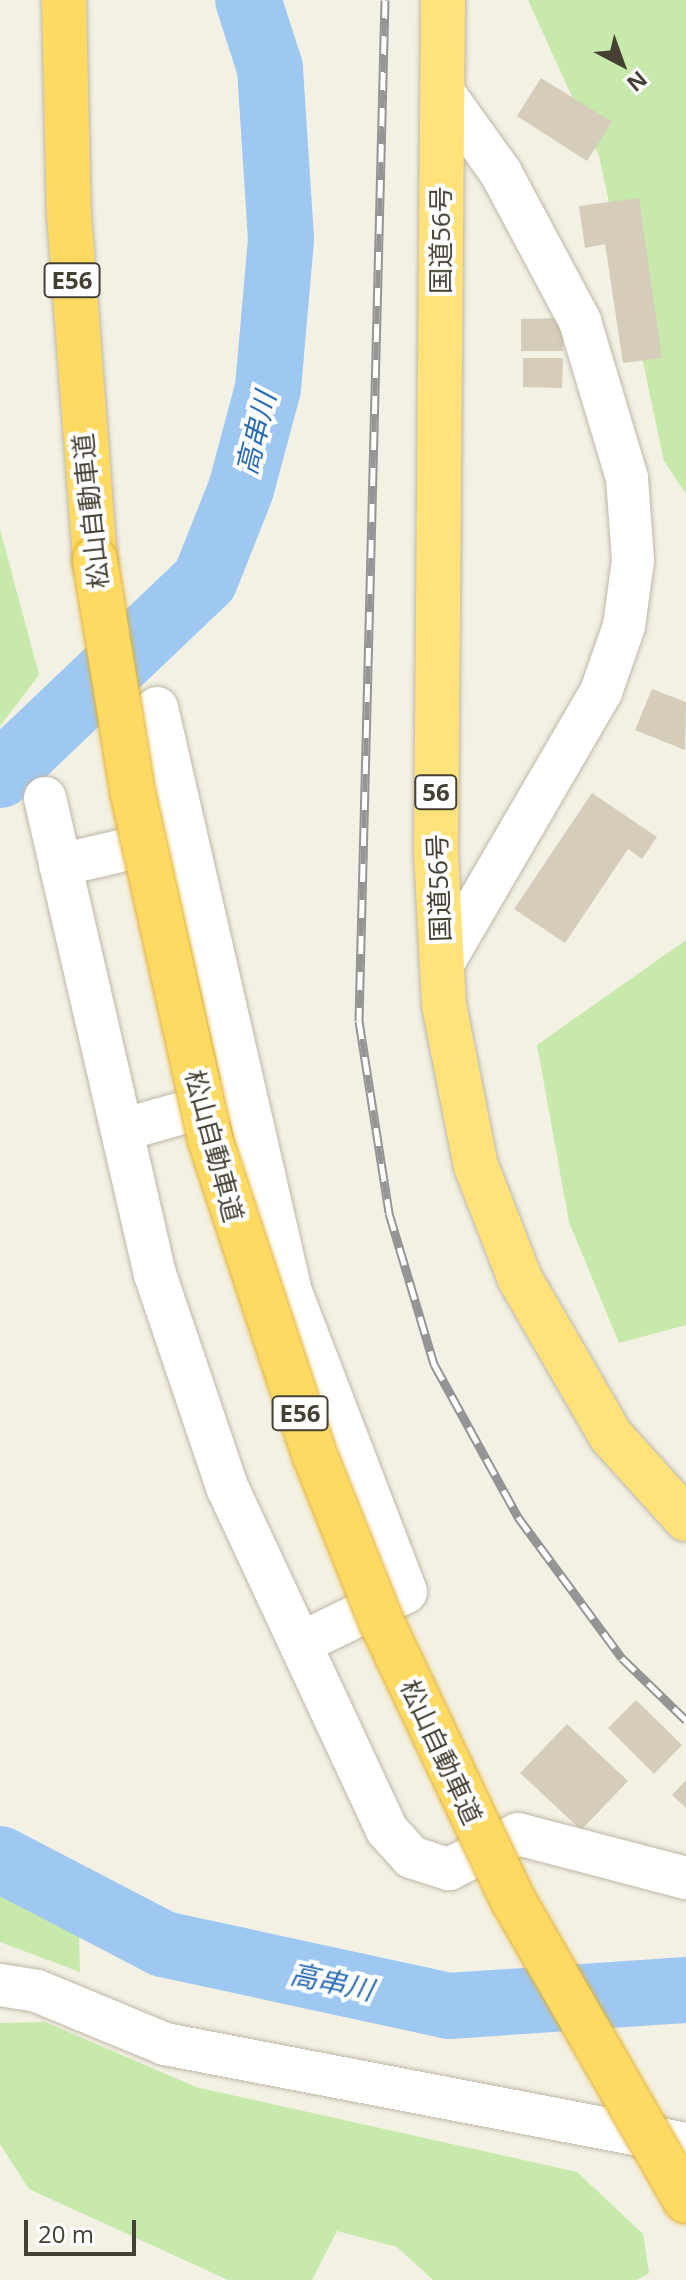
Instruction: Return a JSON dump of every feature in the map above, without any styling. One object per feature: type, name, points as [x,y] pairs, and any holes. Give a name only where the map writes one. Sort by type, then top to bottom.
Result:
[{"type":"highway","name":"松山自動車道","points":[[64,0],[69,214],[95,560],[136,810],[199,1095],[252,1280],[315,1456],[381,1621],[506,1886],[686,2201]]},
{"type":"highway","name":"国道56号","points":[[443,0],[436,853],[442,965],[476,1166],[520,1279],[611,1436],[686,1519]]},
{"type":"street","points":[[442,965],[601,692],[624,626],[633,560],[627,478],[580,321],[501,173],[443,92]]},
{"type":"street","points":[[157,708],[182,836],[291,1292],[406,1592],[301,1643]]},
{"type":"street","points":[[45,798],[155,1274],[227,1487],[387,1830],[411,1857],[449,1869],[518,1834],[686,1878]]},
{"type":"street","points":[[60,865],[182,836]]},
{"type":"street","points":[[122,1130],[243,1095]]},
{"type":"street","points":[[0,1985],[37,1991],[165,2044],[686,2144]]},
{"type":"green space","points":[[528,0],[686,0],[686,494],[664,461],[599,156]]},
{"type":"green space","points":[[0,529],[39,675],[0,726]]},
{"type":"green space","points":[[686,940],[686,1325],[619,1343],[569,1222],[537,1045]]},
{"type":"green space","points":[[0,1856],[79,1936],[80,1972],[0,1942]]},
{"type":"green space","points":[[45,2022],[196,2087],[577,2172],[643,2234],[649,2273],[636,2280],[433,2280],[397,2247],[337,2231],[312,2280],[228,2280],[29,2189],[0,2144],[0,2023]]},
{"type":"building","points":[[541,78],[612,122],[587,161],[517,116]]},
{"type":"building","points":[[639,198],[662,358],[623,363],[605,244],[585,248],[579,206]]},
{"type":"building","points":[[563,318],[563,351],[521,351],[521,319]]},
{"type":"building","points":[[523,358],[563,358],[562,388],[523,387]]},
{"type":"building","points":[[652,689],[686,702],[685,750],[635,730]]},
{"type":"building","points":[[592,793],[657,837],[642,859],[628,849],[565,943],[514,909]]},
{"type":"building","points":[[636,1700],[682,1745],[654,1774],[608,1728]]},
{"type":"building","points":[[567,1724],[628,1781],[581,1830],[520,1773]]},
{"type":"building","points":[[686,1780],[686,1808],[672,1795]]},
{"type":"waterway","name":"高串川","points":[[0,775],[205,580],[241,489],[268,388],[281,239],[270,68],[248,0]]},
{"type":"waterway","name":"高串川","points":[[0,1859],[163,1944],[449,2006],[686,1990]]},
{"type":"railway","points":[[385,0],[359,1021],[389,1213],[434,1364],[518,1517],[622,1658],[686,1720]]}]
